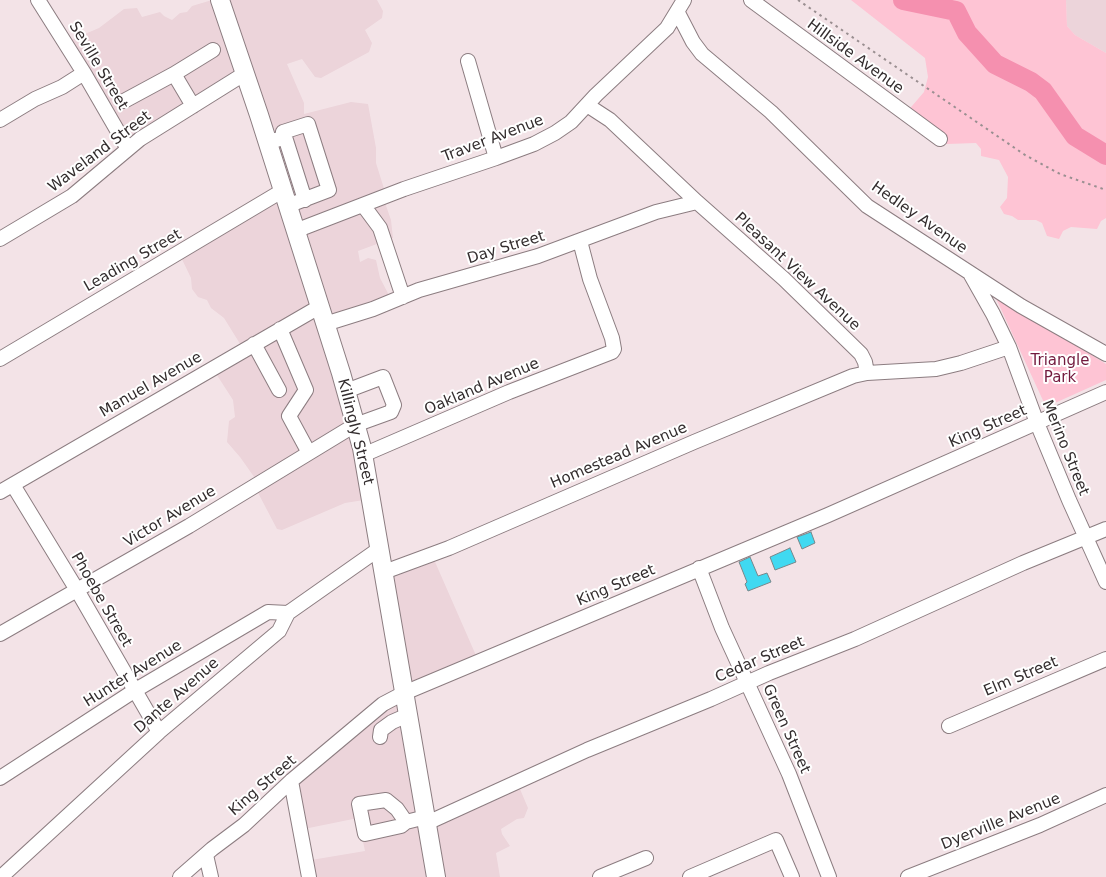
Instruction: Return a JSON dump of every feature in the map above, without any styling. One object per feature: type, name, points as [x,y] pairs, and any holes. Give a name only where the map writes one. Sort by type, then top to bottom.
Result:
[{"type":"main road","name":"Killingly Street","points":[[220,0],[346,391],[363,455],[436,877]]},
{"type":"street","name":"Seville Street","points":[[38,0],[84,73],[128,149]]},
{"type":"street","name":"Traver Avenue","points":[[295,231],[404,189],[496,158],[555,133],[571,122],[586,105],[667,28],[678,13],[684,0]]},
{"type":"street","name":"Hillside Avenue","points":[[751,0],[940,139]]},
{"type":"street","name":"Hedley Avenue","points":[[678,13],[693,42],[702,54],[771,112],[867,206],[1021,306],[1106,354]]},
{"type":"street","points":[[124,101],[174,74],[212,50]]},
{"type":"street","points":[[468,61],[496,158]]},
{"type":"street","points":[[0,120],[84,73]]},
{"type":"street","points":[[174,74],[194,106]]},
{"type":"street","name":"Waveland Street","points":[[0,239],[72,196],[140,139],[244,74]]},
{"type":"street","name":"Pleasant View Avenue","points":[[586,105],[610,120],[697,202],[784,279],[861,354],[867,373]]},
{"type":"street","name":"Leading Street","points":[[0,359],[285,199],[304,200],[329,190],[308,124],[283,132],[285,137]]},
{"type":"street","points":[[267,143],[285,137],[304,200]]},
{"type":"street","name":"Day Street","points":[[324,324],[373,309],[419,290],[538,256],[656,212],[697,202]]},
{"type":"street","points":[[363,205],[380,228],[402,297]]},
{"type":"street","name":"Oakland Avenue","points":[[363,455],[509,392],[612,352],[614,349],[612,338],[590,279],[580,241]]},
{"type":"street","name":"Merino Street","points":[[969,273],[993,314],[1008,347],[1037,423],[1106,582]]},
{"type":"street","name":"Manuel Avenue","points":[[0,492],[319,307]]},
{"type":"street","points":[[280,329],[306,390],[289,416],[309,453]]},
{"type":"street","points":[[254,344],[279,390]]},
{"type":"street","points":[[867,373],[911,372],[936,369],[961,363],[1008,347]]},
{"type":"street","name":"Homestead Avenue","points":[[384,572],[457,544],[829,385],[867,373]]},
{"type":"street","name":"Victor Avenue","points":[[0,634],[189,526],[355,425],[391,412],[394,405],[383,377],[346,391]]},
{"type":"street","name":"King Street","points":[[180,877],[244,825],[291,781],[383,704],[404,693],[828,515],[1106,392]]},
{"type":"street","name":"Phoebe Street","points":[[13,485],[78,590],[159,732]]},
{"type":"street","name":"Cedar Street","points":[[406,822],[427,820],[586,750],[710,700],[1023,563],[1106,529]]},
{"type":"street","name":"Dante Avenue","points":[[1,877],[159,732],[279,631],[288,613],[379,549]]},
{"type":"street","name":"Green Street","points":[[699,568],[722,628],[789,774],[829,877]]},
{"type":"street","name":"Hunter Avenue","points":[[0,778],[134,691],[268,612],[288,613]]},
{"type":"street","name":"Elm Street","points":[[949,726],[1106,659]]},
{"type":"street","points":[[380,737],[381,730],[386,726],[408,715]]},
{"type":"street","points":[[291,781],[309,877]]},
{"type":"street","name":"Dyerville Avenue","points":[[908,877],[1040,825],[1106,795]]},
{"type":"street","points":[[690,877],[776,840],[792,877]]},
{"type":"street","points":[[206,855],[211,877]]},
{"type":"street","points":[[600,877],[646,858]]},
{"type":"path","points":[[798,0],[1025,155],[1060,174],[1106,190]]},
{"type":"shaded area","points":[[212,0],[377,0],[383,11],[382,18],[365,30],[372,43],[369,52],[321,78],[315,77],[302,59],[287,64],[304,103],[304,114],[351,102],[368,104],[376,148],[376,163],[386,195],[384,200],[391,220],[393,238],[358,251],[360,262],[368,258],[376,260],[380,278],[391,299],[328,322],[370,499],[345,503],[282,530],[277,529],[255,487],[257,481],[227,442],[229,421],[235,417],[233,400],[213,369],[242,347],[224,318],[211,308],[207,300],[198,297],[192,289],[191,278],[179,253],[279,193],[247,80],[132,145],[66,42],[99,28],[124,9],[137,8],[142,17],[160,12],[172,20],[180,13],[187,12],[192,6]]},
{"type":"shaded area","points":[[1066,0],[1106,0],[1106,53],[1075,35],[1067,26]]},
{"type":"shaded area","points":[[432,555],[478,660],[409,690],[386,570]]},
{"type":"shaded area","points":[[404,693],[427,819],[517,782],[528,808],[524,818],[517,819],[501,829],[510,846],[496,853],[500,877],[309,877],[305,861],[365,851],[358,818],[299,830],[295,776]]},
{"type":"green space","points":[[851,0],[1066,0],[1067,26],[1075,35],[1106,53],[1106,218],[1101,221],[1097,229],[1071,227],[1063,231],[1059,239],[1047,236],[1042,223],[1036,220],[1018,220],[1004,214],[1000,207],[1007,198],[1008,177],[999,160],[981,156],[981,149],[976,143],[947,144],[906,113],[924,92],[928,77],[925,58]]},
{"type":"green space","name":"Triangle Park","points":[[994,294],[1106,364],[1106,380],[1046,407]]},
{"type":"building","points":[[811,532],[815,543],[802,549],[797,537]]},
{"type":"building","points":[[790,548],[796,562],[775,570],[770,557]]},
{"type":"building","points":[[750,557],[758,576],[767,573],[771,582],[748,591],[745,584],[747,582],[739,562]]},
{"type":"waterway","points":[[903,0],[956,11],[967,33],[995,64],[1031,82],[1043,91],[1075,136],[1106,155]]}]
